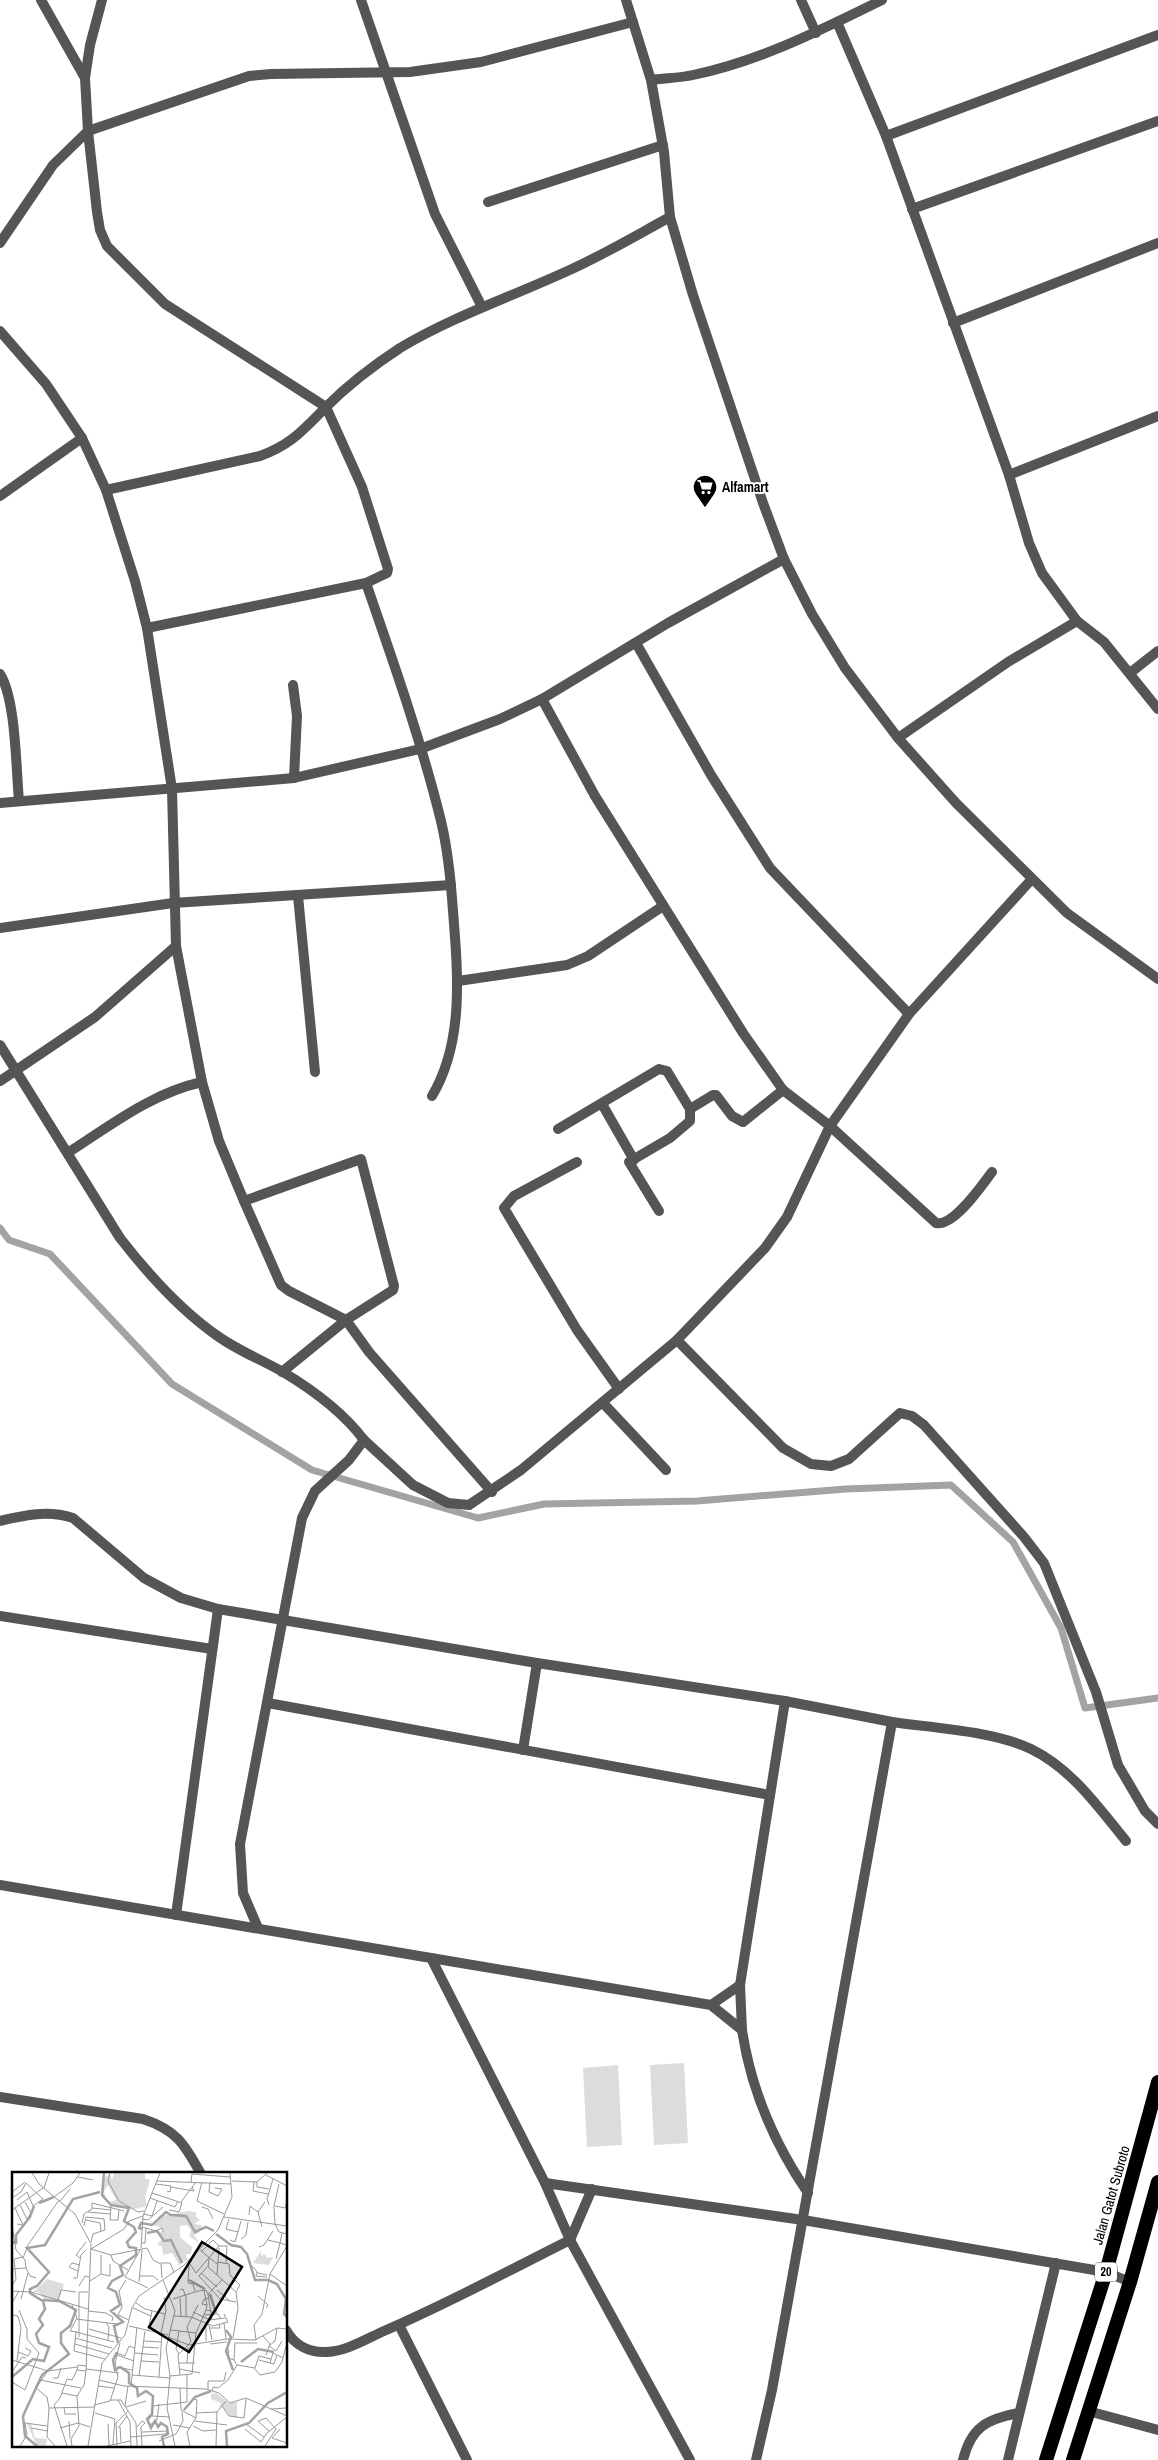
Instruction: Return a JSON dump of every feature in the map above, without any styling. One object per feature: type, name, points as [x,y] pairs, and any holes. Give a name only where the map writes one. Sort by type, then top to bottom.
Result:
[{"type":"highway","name":"Jalan Gatot Subroto","points":[[1046,2460],[1106,2272],[1158,2082]]},
{"type":"highway","name":"20","points":[[1073,2460],[1130,2282],[1158,2182]]},
{"type":"street","points":[[41,0],[85,78]]},
{"type":"street","points":[[102,0],[90,45],[85,78],[88,131],[100,230],[107,246],[166,304],[326,407],[362,486],[388,569],[387,573],[366,583],[147,628]]},
{"type":"street","points":[[361,0],[385,74],[435,214],[482,307]]},
{"type":"street","points":[[626,0],[651,80],[663,145],[670,217],[717,372],[784,559],[812,614],[845,668],[898,738],[956,803],[1032,880],[1086,928],[1158,979]]},
{"type":"street","points":[[801,0],[816,33]]},
{"type":"street","points":[[651,80],[691,76],[727,67],[816,33],[882,0]]},
{"type":"street","points":[[0,243],[53,165],[88,131],[249,76],[285,73],[385,74],[481,62],[633,22]]},
{"type":"street","points":[[837,22],[886,136],[1008,475],[1029,542],[1042,573],[1077,621],[1104,642],[1158,709]]},
{"type":"street","points":[[886,136],[1158,35]]},
{"type":"street","points":[[912,209],[1158,121]]},
{"type":"street","points":[[488,202],[663,145]]},
{"type":"street","points":[[106,490],[260,456],[280,449],[310,425],[326,407],[381,360],[410,342],[482,307],[562,274],[670,217]]},
{"type":"street","points":[[953,323],[1158,243]]},
{"type":"street","points":[[0,331],[46,384],[82,438],[106,490],[119,527],[147,628],[172,789],[176,946],[202,1082],[218,1141],[281,1285],[346,1320],[369,1352],[492,1492]]},
{"type":"street","points":[[1008,475],[1158,416]]},
{"type":"street","points":[[0,496],[82,438]]},
{"type":"street","points":[[0,803],[294,778],[420,749],[500,718],[542,699],[720,593],[784,559]]},
{"type":"street","points":[[366,583],[420,749],[441,822],[451,884],[458,981],[456,1022],[443,1073],[432,1096]]},
{"type":"street","points":[[898,738],[1008,662],[1077,621]]},
{"type":"street","points":[[636,642],[711,775],[770,868],[909,1014]]},
{"type":"street","points":[[1130,673],[1158,651]]},
{"type":"street","points":[[0,674],[8,695],[11,715],[19,801]]},
{"type":"street","points":[[293,685],[297,716],[294,778]]},
{"type":"street","points":[[542,699],[595,796],[743,1033],[783,1090],[830,1126],[938,1223],[944,1223],[965,1206],[992,1172]]},
{"type":"street","points":[[0,1045],[69,1152],[120,1238],[148,1272],[193,1316],[219,1338],[282,1372],[330,1406],[414,1485],[448,1503],[469,1505],[492,1492],[521,1470],[677,1340],[765,1248],[791,1209],[830,1126],[909,1014],[1032,880]]},
{"type":"street","points":[[0,928],[174,903],[298,896],[451,884]]},
{"type":"street","points":[[298,896],[315,1072]]},
{"type":"street","points":[[458,981],[568,965],[588,956],[663,906]]},
{"type":"street","points":[[0,1081],[94,1017],[176,946]]},
{"type":"street","points":[[558,1129],[659,1069],[664,1068],[690,1109],[690,1121],[680,1131],[630,1162],[659,1211]]},
{"type":"street","points":[[69,1152],[168,1091],[202,1082]]},
{"type":"street","points":[[690,1109],[716,1095],[732,1116],[743,1122],[783,1090]]},
{"type":"street","points":[[602,1104],[634,1160]]},
{"type":"street","points":[[244,1201],[361,1159],[394,1286],[391,1292],[346,1320],[282,1372]]},
{"type":"street","points":[[576,1162],[514,1196],[504,1208],[577,1330],[619,1389]]},
{"type":"street","points":[[677,1340],[783,1448],[811,1464],[831,1466],[849,1459],[900,1413],[912,1416],[924,1425],[1024,1537],[1044,1563],[1096,1692],[1118,1765],[1145,1811],[1158,1824]]},
{"type":"street","points":[[603,1403],[666,1470]]},
{"type":"street","points":[[258,1928],[243,1893],[240,1844],[268,1703],[281,1619],[302,1518],[315,1491],[350,1460],[364,1440]]},
{"type":"street","points":[[0,1521],[42,1513],[59,1514],[72,1518],[144,1578],[181,1598],[218,1609],[537,1663],[785,1701],[892,1722],[974,1734],[1030,1748],[1053,1762],[1073,1778],[1126,1841]]},
{"type":"street","points":[[176,1915],[218,1609]]},
{"type":"street","points":[[0,1616],[212,1649]]},
{"type":"street","points":[[523,1750],[537,1663]]},
{"type":"street","points":[[785,1701],[740,1984],[742,2030],[747,2063],[766,2120],[788,2163],[808,2193]]},
{"type":"street","points":[[268,1703],[770,1795]]},
{"type":"street","points":[[756,2460],[772,2390],[892,1722]]},
{"type":"street","points":[[0,1885],[710,2005],[742,2030]]},
{"type":"street","points":[[431,1958],[545,2182],[570,2240],[690,2460]]},
{"type":"street","points":[[710,2005],[740,1984]]},
{"type":"street","points":[[0,2097],[143,2118],[174,2133],[200,2172]]},
{"type":"street","points":[[545,2182],[803,2220],[1056,2263],[1106,2272],[1130,2282]]},
{"type":"street","points":[[288,2332],[300,2345],[312,2352],[328,2352],[342,2350],[400,2325],[570,2240],[592,2189]]},
{"type":"street","points":[[1008,2460],[1056,2263]]},
{"type":"street","points":[[400,2325],[467,2460]]},
{"type":"street","points":[[1088,2412],[1158,2430]]},
{"type":"street","points":[[963,2460],[966,2446],[976,2430],[996,2419],[1019,2413]]},
{"type":"shaded area","points":[[684,2063],[688,2143],[654,2145],[650,2065]]},
{"type":"shaded area","points":[[618,2065],[622,2145],[587,2147],[583,2068]]},
{"type":"waterway","points":[[0,1228],[9,1240],[50,1254],[172,1384],[312,1470],[478,1518],[544,1504],[697,1501],[846,1489],[951,1485],[1013,1542],[1061,1628],[1085,1708],[1158,1698]]},
{"type":"place","name":"Alfamart","points":[[705,508]]}]
